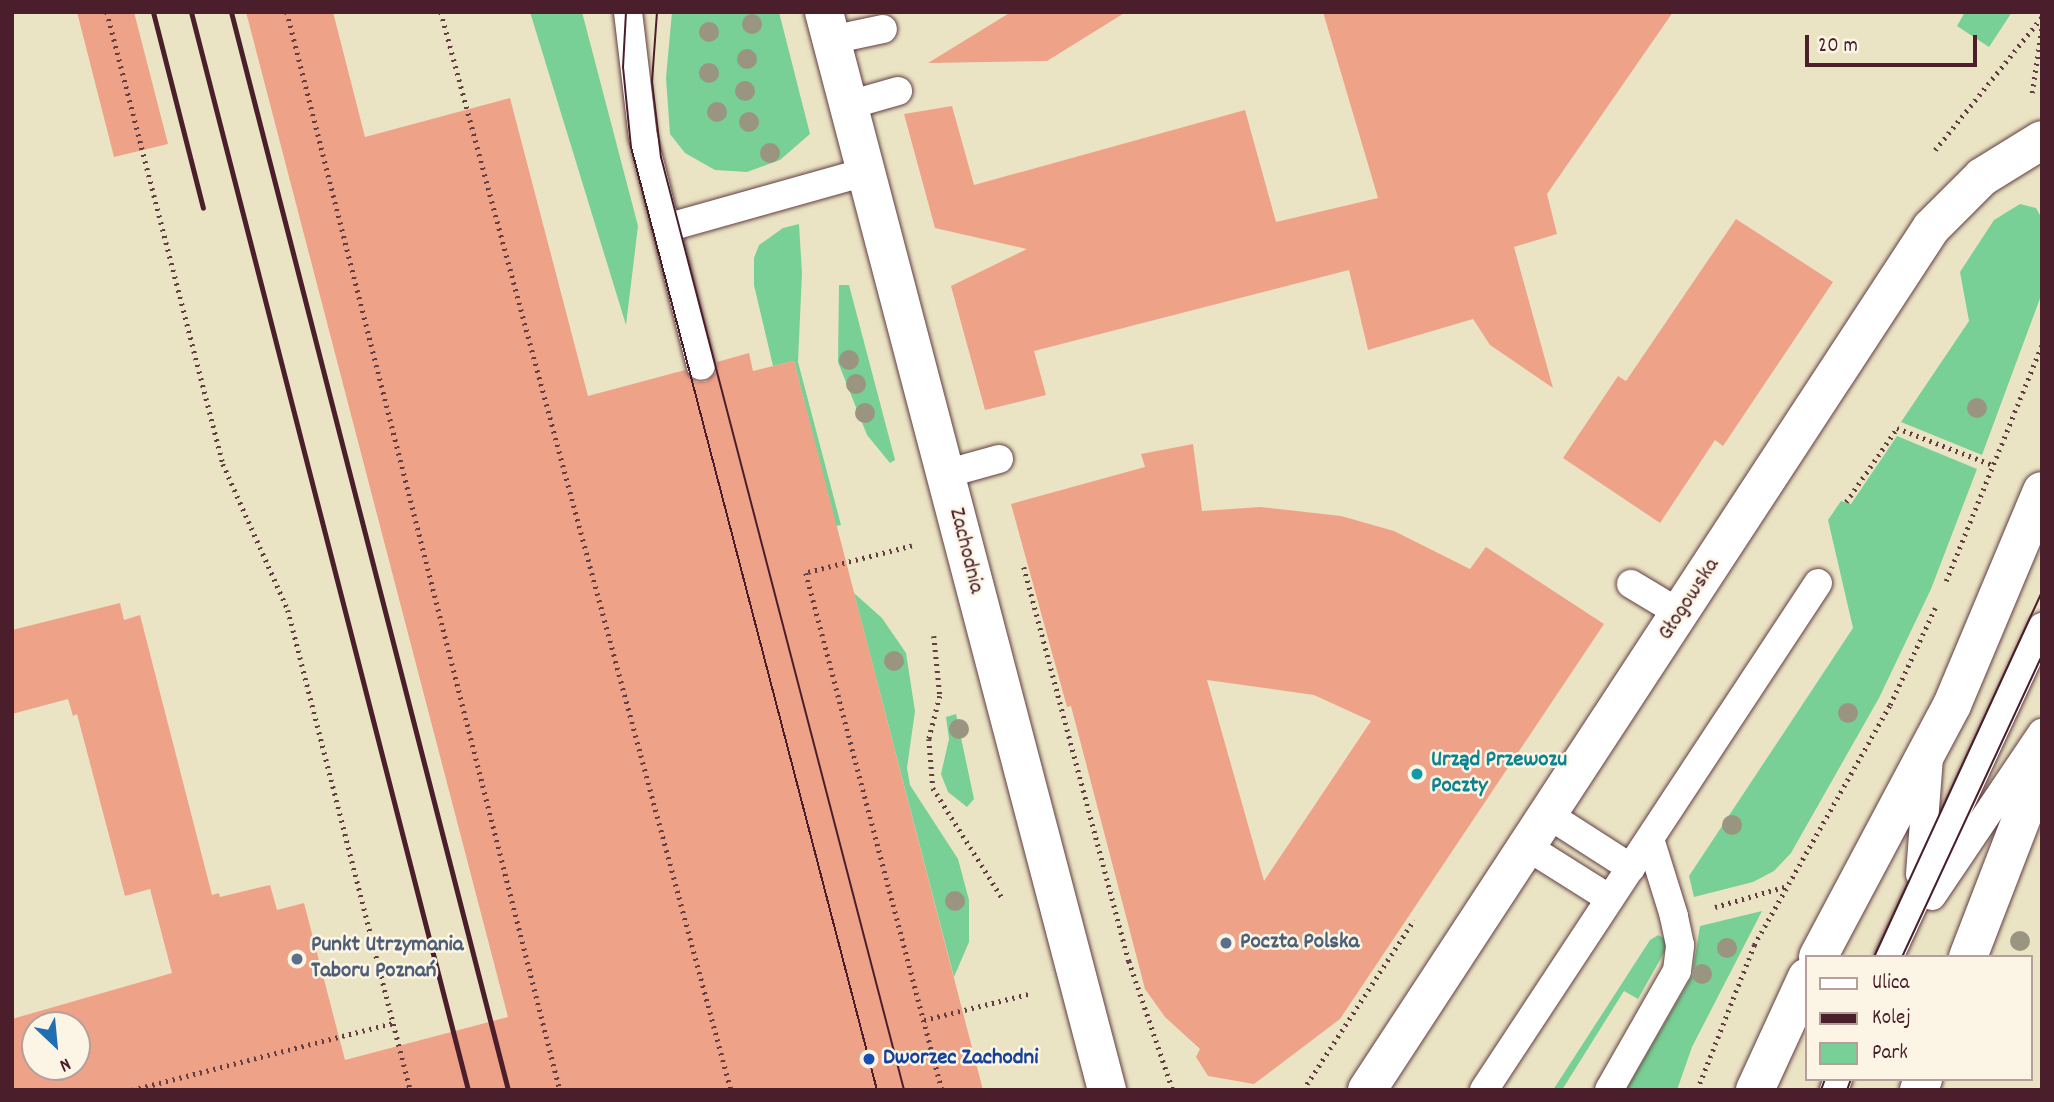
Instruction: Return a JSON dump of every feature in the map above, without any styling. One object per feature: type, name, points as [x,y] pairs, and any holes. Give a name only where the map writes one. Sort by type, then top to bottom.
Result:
[{"type":"street","name":"Zachodnia","points":[[827,26],[1107,1090]]},
{"type":"street","name":"Głogowska","points":[[1367,1090],[1681,614],[1931,228],[1982,177],[2042,140]]},
{"type":"street","points":[[1819,955],[1975,659],[2042,491]]},
{"type":"street","points":[[1969,955],[2042,765]]},
{"type":"street","points":[[1755,1090],[1806,979]]},
{"type":"lane","points":[[628,12],[643,137],[701,366]]},
{"type":"lane","points":[[827,26],[883,29]]},
{"type":"lane","points":[[849,105],[898,91]]},
{"type":"lane","points":[[666,228],[865,172]]},
{"type":"lane","points":[[945,474],[999,459]]},
{"type":"lane","points":[[1484,1090],[1818,583]]},
{"type":"lane","points":[[1631,584],[1681,614]]},
{"type":"lane","points":[[1891,955],[2042,627]]},
{"type":"lane","points":[[1891,955],[2042,733]]},
{"type":"lane","points":[[1918,895],[1930,748]]},
{"type":"lane","points":[[1547,814],[1631,869]]},
{"type":"lane","points":[[1609,1090],[1677,971],[1680,945],[1674,916],[1650,839]]},
{"type":"lane","points":[[1526,846],[1610,899]]},
{"type":"path","points":[[107,12],[223,464],[288,610],[410,1090]]},
{"type":"path","points":[[287,12],[560,1090]]},
{"type":"path","points":[[441,12],[731,1090]]},
{"type":"path","points":[[2032,98],[2032,71],[2042,25]]},
{"type":"path","points":[[1944,586],[2042,345]]},
{"type":"path","points":[[1846,502],[1897,428],[1993,465]]},
{"type":"path","points":[[924,543],[806,573],[942,1090]]},
{"type":"path","points":[[1698,1090],[1754,945],[1890,705],[1939,598]]},
{"type":"path","points":[[933,626],[940,696],[929,739],[933,788],[1009,908]]},
{"type":"path","points":[[1728,904],[1785,887]]},
{"type":"path","points":[[924,1020],[1040,991]]},
{"type":"path","points":[[132,1090],[393,1023]]},
{"type":"green space","points":[[530,12],[582,12],[638,226],[626,325]]},
{"type":"green space","points":[[672,12],[779,12],[810,134],[780,160],[747,172],[715,170],[685,153],[670,134],[666,78]]},
{"type":"green space","points":[[1965,12],[2012,12],[1989,47],[1957,26]]},
{"type":"green space","points":[[2020,204],[2036,208],[2041,217],[2042,293],[1982,455],[1901,422],[1969,321],[1960,272],[1994,220]]},
{"type":"green space","points":[[799,224],[802,273],[798,362],[841,525],[836,526],[794,361],[773,366],[754,285],[754,258],[759,245],[783,228]]},
{"type":"green space","points":[[839,285],[849,285],[895,460],[890,463],[867,435],[838,362]]},
{"type":"green space","points":[[1897,436],[1977,469],[1931,589],[1879,698],[1791,853],[1774,871],[1753,882],[1694,897],[1689,876],[1853,628],[1828,520],[1841,501],[1851,504]]},
{"type":"green space","points":[[854,593],[882,618],[906,653],[915,711],[907,768],[910,785],[958,859],[969,900],[969,942],[954,977]]},
{"type":"green space","points":[[956,714],[974,799],[967,807],[948,792],[941,774],[949,739],[946,717]]},
{"type":"green space","points":[[1762,911],[1692,1047],[1677,1090],[1626,1090],[1692,976],[1700,926]]},
{"type":"green space","points":[[1658,935],[1665,939],[1666,949],[1638,999],[1624,991],[1562,1090],[1553,1090],[1650,940]]},
{"type":"building","points":[[77,12],[134,12],[168,144],[114,157]]},
{"type":"building","points":[[246,12],[333,12],[365,137],[510,98],[588,396],[685,370],[696,382],[706,382],[717,371],[717,362],[749,353],[753,371],[794,361],[983,1090],[12,1090],[12,1019],[21,1016],[21,1081],[91,1081],[91,1011],[40,1011],[172,973],[150,889],[125,896],[77,714],[73,716],[68,699],[12,714],[12,630],[120,603],[124,620],[140,615],[212,895],[219,893],[220,897],[270,885],[277,910],[304,903],[345,1060],[508,1017]]},
{"type":"building","points":[[1011,12],[1126,12],[1047,61],[928,63]]},
{"type":"building","points":[[1323,12],[1673,12],[1547,194],[1557,234],[1514,247],[1553,388],[1490,345],[1473,319],[1368,350],[1349,270],[1034,351],[1046,395],[985,410],[951,286],[1027,249],[935,228],[904,114],[952,106],[974,185],[1245,110],[1276,222],[1378,198]]},
{"type":"building","points":[[1736,219],[1833,282],[1723,446],[1715,440],[1660,523],[1563,458],[1618,376],[1626,381]]},
{"type":"building","name":"Urząd Przewozu Poczty","points":[[1193,444],[1202,511],[1260,507],[1341,516],[1394,531],[1470,569],[1486,547],[1604,624],[1340,1019],[1254,1084],[1208,1076],[1196,1057],[1200,1049],[1165,1017],[1145,989],[1071,706],[1067,707],[1011,504],[1145,467],[1141,454]],"holes":[[[1207,680],[1314,695],[1371,721],[1264,881]]]},
{"type":"tram line","points":[[626,12],[623,67],[631,147],[877,1090]]},
{"type":"tram line","points":[[657,12],[652,82],[661,157],[904,1090]]},
{"type":"tram line","points":[[1875,955],[2042,592]]},
{"type":"tram line","points":[[1903,955],[2042,655]]},
{"type":"tram line","points":[[1821,1090],[1824,1081]]},
{"type":"tram line","points":[[1847,1090],[1850,1081]]},
{"type":"railway","points":[[153,12],[203,208]]},
{"type":"railway","points":[[191,12],[468,1090]]},
{"type":"railway","points":[[231,12],[508,1090]]},
{"type":"place","name":"Urząd Przewozu Poczty","points":[[1417,774]]},
{"type":"place","name":"Poczta Polska","points":[[1226,943]]},
{"type":"place","name":"Punkt Utrzymania Taboru Poznań","points":[[297,959]]},
{"type":"place","name":"Dworzec Zachodni","points":[[869,1059]]}]
